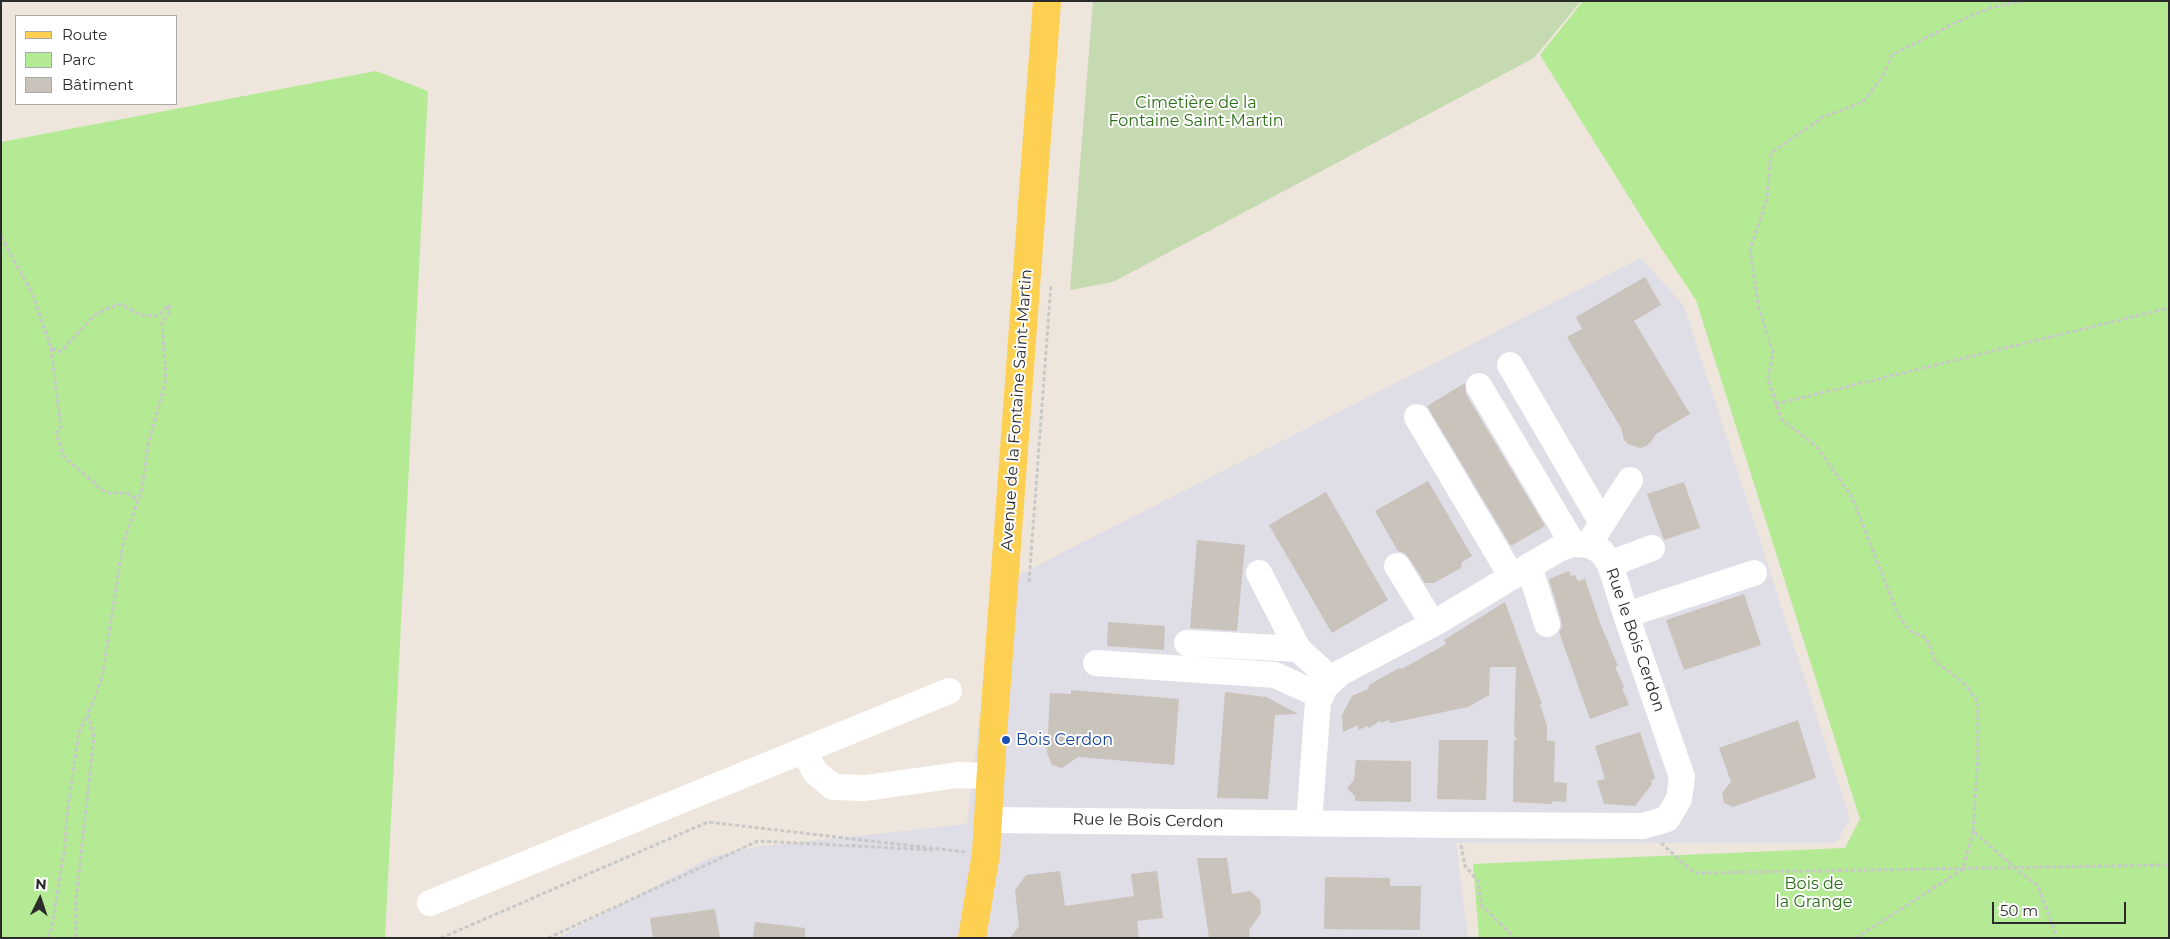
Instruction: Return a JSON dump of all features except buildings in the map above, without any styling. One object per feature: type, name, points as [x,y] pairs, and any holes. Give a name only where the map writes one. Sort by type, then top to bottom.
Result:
[{"type":"main road","name":"Avenue de la Fontaine Saint-Martin","points":[[972,938],[986,854],[990,776],[1047,1]]},
{"type":"street","points":[[1510,365],[1588,537]]},
{"type":"street","points":[[1479,386],[1588,537]]},
{"type":"street","points":[[1417,417],[1520,571],[1547,624]]},
{"type":"street","points":[[1308,823],[1318,702],[1326,688],[1340,673],[1433,624],[1560,548],[1588,537],[1630,480]]},
{"type":"street","name":"Rue le Bois Cerdon","points":[[988,820],[1643,826],[1667,819],[1679,799],[1682,777],[1610,564],[1588,537]]},
{"type":"street","points":[[1610,564],[1652,548]]},
{"type":"street","points":[[1396,566],[1433,624]]},
{"type":"street","points":[[1259,573],[1298,649],[1326,688]]},
{"type":"street","points":[[1626,615],[1754,573]]},
{"type":"street","points":[[1188,642],[1298,649]]},
{"type":"street","points":[[1096,663],[1275,674],[1326,688]]},
{"type":"street","points":[[430,903],[949,691]]},
{"type":"street","points":[[804,751],[816,772],[832,787],[866,788],[958,775],[990,776]]},
{"type":"path","points":[[1856,938],[1962,869],[1974,831],[1978,756],[1978,702],[1964,684],[1936,662],[1926,638],[1910,631],[1898,615],[1852,497],[1816,446],[1781,419],[1768,378],[1773,353],[1759,309],[1750,250],[1767,199],[1772,153],[1823,118],[1863,102],[1883,76],[1892,55],[1955,23],[1990,8],[2024,1]]},
{"type":"path","points":[[1,237],[32,293],[52,348],[61,427],[56,433],[64,457],[106,493],[127,493],[138,500]]},
{"type":"path","points":[[48,938],[52,926],[65,846],[67,814],[80,732],[102,678],[122,544],[142,489],[148,445],[166,380],[162,322],[170,311],[169,305],[157,316],[140,316],[121,304],[111,307],[95,315],[60,352],[52,348]]},
{"type":"path","points":[[1776,404],[2169,308]]},
{"type":"path","points":[[76,938],[76,899],[94,737],[88,714]]},
{"type":"path","points":[[441,938],[708,822],[966,852],[758,841],[548,938]]},
{"type":"path","points":[[1458,825],[1465,866],[1478,881],[1481,905],[1512,934],[1513,938]]},
{"type":"path","points":[[1643,826],[1694,873],[2169,865]]},
{"type":"path","points":[[1974,831],[2038,886],[2057,938]]},
{"type":"shaded area","points":[[1641,258],[1684,306],[1850,819],[1836,843],[1456,843],[1468,938],[557,938],[711,857],[755,847],[967,824],[995,587]]},
{"type":"green space","name":"Cimetière de la Fontaine Saint-Martin","points":[[1093,1],[1581,1],[1534,58],[1113,282],[1070,290]]},
{"type":"green space","name":"Bois de la Grange","points":[[1583,1],[2169,1],[2169,938],[1479,938],[1473,864],[1845,848],[1860,819],[1696,300],[1657,242],[1540,55]]},
{"type":"green space","points":[[376,71],[428,91],[385,938],[1,938],[1,142]]},
{"type":"place","name":"Bois Cerdon","points":[[1006,740]]}]
